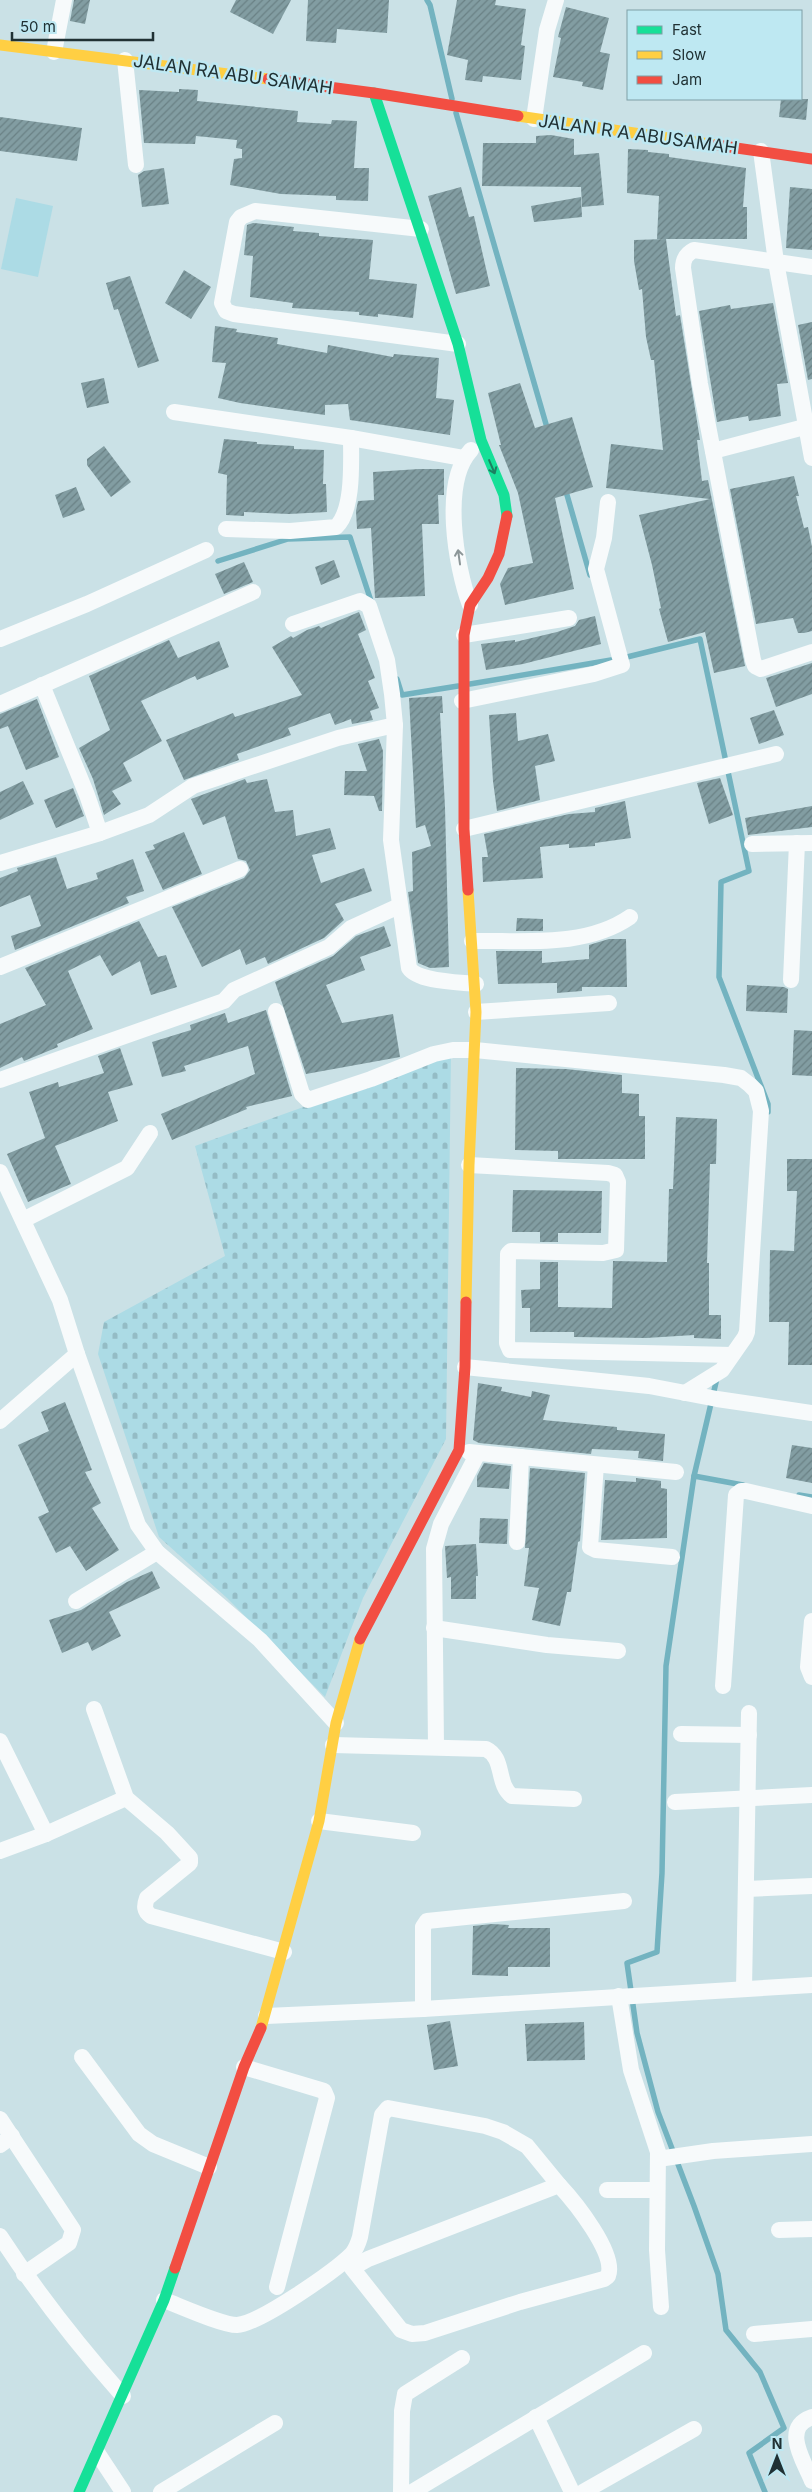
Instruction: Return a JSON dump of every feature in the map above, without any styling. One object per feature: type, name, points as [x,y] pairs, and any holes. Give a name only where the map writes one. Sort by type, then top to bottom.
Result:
[{"type":"street","points":[[54,52],[64,0]]},
{"type":"street","points":[[534,119],[546,30],[552,1]]},
{"type":"street","name":"JALAN RA ABU SAMAH","points":[[0,45],[374,93],[465,108]]},
{"type":"street","points":[[126,60],[136,165]]},
{"type":"street","points":[[79,2492],[98,2454],[164,2300],[244,2067],[266,2016],[319,1821],[336,1723],[345,1686],[368,1620],[459,1450],[465,1367],[469,1165],[476,1012],[476,984],[464,828],[462,695],[464,635],[470,605],[488,578],[499,554],[507,515],[504,495],[481,440],[458,344],[374,93]]},
{"type":"street","name":"JALAN R A ABUSAMAH","points":[[465,108],[812,158]]},
{"type":"street","points":[[761,152],[776,262],[809,426],[812,458]]},
{"type":"street","points":[[421,229],[255,211],[247,214],[237,222],[222,303],[226,311],[234,314],[458,344]]},
{"type":"street","points":[[812,267],[694,250],[688,252],[683,260],[700,384],[754,663],[761,669],[812,652]]},
{"type":"street","points":[[174,412],[351,438],[463,458]]},
{"type":"street","points":[[713,451],[809,426]]},
{"type":"street","points":[[226,529],[290,531],[336,526],[345,515],[350,483],[351,438]]},
{"type":"street","points":[[470,605],[463,586],[454,524],[454,492],[463,458],[481,440]]},
{"type":"street","points":[[462,695],[594,674],[618,667],[621,658],[596,569],[604,538],[608,502]]},
{"type":"street","points":[[0,639],[88,604],[206,550]]},
{"type":"street","points":[[0,704],[253,592]]},
{"type":"street","points":[[293,624],[360,602],[367,603],[387,660],[394,725],[391,840],[399,906],[412,972],[424,977],[476,984]]},
{"type":"street","points":[[464,635],[569,618]]},
{"type":"street","points":[[42,685],[88,795],[100,833]]},
{"type":"street","points":[[0,863],[100,833],[149,815],[193,786],[338,738],[394,725]]},
{"type":"street","points":[[464,828],[776,754]]},
{"type":"street","points":[[752,844],[804,843],[791,980]]},
{"type":"street","points":[[0,967],[240,869]]},
{"type":"street","points":[[0,1080],[224,1001],[234,990],[329,947],[351,928],[399,906]]},
{"type":"street","points":[[472,941],[575,938],[605,930],[630,917]]},
{"type":"street","points":[[476,1012],[609,1003]]},
{"type":"street","points":[[276,1011],[302,1094],[308,1100],[371,1079],[434,1054],[453,1050],[475,1050],[741,1078],[756,1092],[761,1110],[748,1326],[745,1337],[722,1370],[685,1392]]},
{"type":"street","points":[[23,1220],[127,1168],[150,1133]]},
{"type":"street","points":[[469,1165],[608,1173],[615,1176],[618,1182],[616,1250],[603,1253],[511,1251],[508,1254],[507,1343],[510,1350],[732,1355]]},
{"type":"street","points":[[0,1172],[4,1191],[23,1220],[60,1300],[77,1354],[138,1525],[157,1552],[260,1640],[336,1723]]},
{"type":"street","points":[[0,1421],[77,1354]]},
{"type":"street","points":[[465,1367],[584,1378],[812,1412]]},
{"type":"street","points":[[459,1450],[676,1472]]},
{"type":"street","points":[[436,1747],[434,1549],[438,1532],[478,1453]]},
{"type":"street","points":[[517,1542],[521,1457]]},
{"type":"street","points":[[596,1465],[590,1548],[672,1557]]},
{"type":"street","points":[[723,1686],[736,1495],[741,1491],[746,1491],[812,1506]]},
{"type":"street","points":[[76,1602],[157,1552]]},
{"type":"street","points":[[812,1621],[808,1667],[812,1677]]},
{"type":"street","points":[[434,1628],[548,1645],[618,1650]]},
{"type":"street","points":[[94,1709],[126,1798],[167,1833],[187,1854],[190,1860],[190,1863],[148,1898],[145,1904],[147,1913],[151,1916],[284,1952]]},
{"type":"street","points":[[744,1989],[749,1713]]},
{"type":"street","points":[[681,1734],[749,1734]]},
{"type":"street","points":[[0,1741],[46,1834]]},
{"type":"street","points":[[333,1746],[436,1747],[490,1751],[495,1756],[507,1790],[512,1796],[574,1799]]},
{"type":"street","points":[[675,1802],[812,1795]]},
{"type":"street","points":[[0,1851],[46,1834],[126,1798]]},
{"type":"street","points":[[319,1821],[413,1833]]},
{"type":"street","points":[[746,1889],[812,1886]]},
{"type":"street","points":[[424,2009],[422,1927],[427,1921],[624,1901]]},
{"type":"street","points":[[266,2016],[424,2009],[812,1984]]},
{"type":"street","points":[[622,1996],[631,2070],[656,2142],[664,2158],[657,2190],[657,2250],[661,2307]]},
{"type":"street","points":[[82,2056],[139,2134],[153,2144],[209,2167]]},
{"type":"street","points":[[244,2067],[324,2091],[327,2098],[278,2287]]},
{"type":"street","points":[[388,2108],[503,2132],[527,2146],[559,2185],[577,2203],[590,2223],[609,2260],[610,2271],[604,2279],[520,2302],[425,2333],[412,2334],[402,2330],[349,2264],[360,2237],[382,2115],[388,2108]]},
{"type":"street","points":[[0,2119],[6,2141],[73,2230],[69,2243],[24,2274]]},
{"type":"street","points":[[664,2158],[695,2153],[812,2144]]},
{"type":"street","points":[[164,2300],[228,2323],[243,2324],[270,2313],[349,2264],[368,2259],[559,2185]]},
{"type":"street","points":[[606,2190],[657,2190]]},
{"type":"street","points":[[779,2230],[812,2229]]},
{"type":"street","points":[[0,2236],[24,2274],[77,2344],[123,2396]]},
{"type":"street","points":[[754,2334],[812,2329]]},
{"type":"street","points":[[412,2492],[644,2353]]},
{"type":"street","points":[[401,2492],[402,2411],[405,2394],[462,2358]]},
{"type":"street","points":[[536,2417],[572,2492]]},
{"type":"street","points":[[812,2417],[802,2422],[797,2428],[796,2439],[812,2481]]},
{"type":"street","points":[[162,2492],[275,2422]]},
{"type":"street","points":[[583,2492],[694,2429]]},
{"type":"street","points":[[98,2454],[122,2492]]},
{"type":"green space","points":[[16,198],[53,206],[38,277],[1,269]]},
{"type":"green space","points":[[451,1054],[446,1439],[363,1598],[325,1697],[227,1598],[159,1537],[98,1354],[104,1322],[225,1256],[195,1146]]},
{"type":"building","points":[[74,0],[90,0],[85,24],[70,21]]},
{"type":"building","points":[[236,0],[291,0],[273,34],[230,12]]},
{"type":"building","points":[[308,0],[389,0],[387,33],[337,29],[336,43],[306,41]]},
{"type":"building","points":[[457,0],[496,0],[495,5],[526,9],[521,45],[525,46],[521,80],[483,76],[482,82],[465,80],[468,60],[447,55]]},
{"type":"building","points":[[566,7],[609,18],[600,52],[610,54],[603,90],[582,86],[583,82],[553,77],[561,38],[558,37]]},
{"type":"building","points":[[179,89],[198,90],[197,101],[298,111],[297,122],[331,124],[332,120],[357,121],[354,168],[369,168],[368,201],[336,200],[336,196],[281,194],[230,185],[234,159],[242,158],[242,149],[236,148],[237,140],[196,136],[195,144],[144,143],[139,90],[179,92]]},
{"type":"building","points":[[808,99],[806,120],[779,117],[781,100]]},
{"type":"building","points":[[0,117],[82,128],[77,161],[0,151]]},
{"type":"building","points":[[551,135],[574,139],[574,155],[599,153],[604,205],[582,207],[581,187],[482,186],[483,143],[536,143],[536,136]]},
{"type":"building","points":[[628,149],[648,150],[648,152],[669,154],[669,157],[746,168],[743,207],[747,207],[747,239],[657,239],[659,196],[627,193]]},
{"type":"building","points":[[164,168],[169,204],[142,207],[138,175],[144,171]]},
{"type":"building","points":[[461,187],[469,217],[474,216],[490,286],[456,294],[428,196]]},
{"type":"building","points":[[790,187],[812,189],[812,250],[786,248]]},
{"type":"building","points":[[581,197],[582,217],[534,222],[531,206]]},
{"type":"building","points":[[253,223],[294,227],[293,231],[319,233],[319,236],[373,240],[369,279],[417,284],[413,318],[378,314],[378,317],[359,315],[359,312],[292,308],[293,303],[250,297],[253,256],[244,255],[247,225]]},
{"type":"building","points":[[666,239],[676,316],[680,315],[700,440],[697,440],[702,481],[708,480],[745,666],[714,673],[705,632],[668,642],[659,609],[661,608],[652,565],[639,515],[710,499],[606,488],[611,444],[663,450],[654,360],[651,360],[646,337],[642,289],[639,290],[634,261],[634,240]]},
{"type":"building","points":[[184,270],[211,287],[191,319],[165,303]]},
{"type":"building","points":[[130,276],[159,361],[138,368],[118,309],[114,310],[106,283]]},
{"type":"building","points":[[773,303],[788,383],[777,384],[781,416],[749,421],[748,416],[717,422],[699,311],[730,305],[731,309]]},
{"type":"building","points":[[812,322],[812,379],[808,380],[798,325]]},
{"type":"building","points":[[215,326],[237,329],[236,332],[278,338],[277,344],[327,353],[328,345],[393,357],[394,354],[439,358],[436,398],[454,400],[450,435],[350,420],[348,404],[325,405],[325,415],[218,398],[226,363],[212,362]]},
{"type":"building","points":[[104,378],[109,403],[87,408],[81,383]]},
{"type":"building","points":[[520,383],[535,428],[572,417],[593,487],[555,498],[574,589],[505,605],[500,584],[508,568],[533,563],[518,493],[499,445],[501,445],[488,393]]},
{"type":"building","points":[[224,439],[257,442],[257,444],[294,446],[294,449],[324,450],[323,484],[326,484],[327,512],[289,514],[244,512],[244,516],[226,515],[227,475],[218,473]]},
{"type":"building","points":[[104,446],[131,482],[111,497],[87,465],[87,459]]},
{"type":"building","points":[[444,469],[444,495],[438,495],[439,524],[422,524],[425,596],[375,598],[371,528],[357,529],[356,511],[358,501],[374,500],[373,472]]},
{"type":"building","points":[[794,476],[799,496],[796,496],[804,528],[808,527],[812,547],[812,631],[804,633],[798,633],[793,618],[756,624],[730,489]]},
{"type":"building","points":[[76,487],[85,510],[63,518],[55,495]]},
{"type":"building","points":[[334,560],[340,577],[321,585],[315,567]]},
{"type":"building","points":[[244,562],[253,582],[224,594],[215,574]]},
{"type":"building","points":[[359,612],[366,630],[358,634],[375,678],[368,681],[379,708],[370,711],[373,720],[352,724],[351,719],[335,725],[330,713],[288,728],[291,735],[237,754],[239,760],[184,780],[166,740],[233,713],[235,717],[302,695],[272,647],[291,636],[293,638],[307,630],[319,626],[321,628]]},
{"type":"building","points":[[595,616],[601,644],[523,664],[486,670],[481,644],[515,640],[515,642],[557,632],[575,626],[579,620]]},
{"type":"building","points":[[169,640],[178,658],[219,641],[229,667],[197,680],[195,676],[141,701],[162,741],[123,763],[132,781],[112,791],[121,804],[104,815],[93,779],[79,748],[110,730],[89,676]]},
{"type":"building","points":[[812,663],[812,694],[776,707],[766,678]]},
{"type":"building","points":[[442,696],[443,713],[440,713],[445,807],[449,967],[430,968],[418,963],[408,892],[413,891],[412,852],[431,846],[425,825],[416,828],[409,698]]},
{"type":"building","points":[[37,699],[59,757],[26,770],[8,726],[0,729],[0,714]]},
{"type":"building","points":[[774,710],[784,735],[759,744],[750,718]]},
{"type":"building","points":[[516,713],[518,741],[548,734],[555,761],[535,766],[540,800],[497,811],[489,715]]},
{"type":"building","points":[[379,739],[383,751],[382,811],[379,811],[374,796],[344,795],[345,771],[367,771],[358,744]]},
{"type":"building","points":[[720,778],[733,815],[709,824],[697,783]]},
{"type":"building","points":[[245,779],[247,783],[267,779],[275,812],[293,810],[296,836],[330,828],[336,849],[312,855],[321,883],[364,868],[372,891],[335,904],[344,920],[324,938],[268,964],[265,957],[246,965],[240,949],[202,967],[172,907],[244,878],[250,870],[246,861],[238,859],[225,816],[203,825],[191,799]]},
{"type":"building","points":[[23,781],[34,804],[0,820],[0,792]]},
{"type":"building","points":[[73,788],[84,816],[56,828],[44,800]]},
{"type":"building","points":[[625,801],[631,838],[595,843],[595,846],[569,848],[569,844],[540,847],[543,878],[483,882],[482,857],[488,857],[484,834],[569,814],[595,812],[595,808]]},
{"type":"building","points":[[812,806],[812,827],[748,835],[745,818]]},
{"type":"building","points":[[184,832],[202,874],[163,890],[145,852],[155,849],[153,845]]},
{"type":"building","points":[[56,857],[67,889],[98,879],[96,873],[133,859],[144,891],[126,897],[129,903],[15,950],[11,936],[41,926],[30,895],[0,907],[0,878],[18,871],[17,868]]},
{"type":"building","points":[[517,918],[543,919],[543,931],[516,931]]},
{"type":"building","points":[[139,921],[158,957],[166,955],[177,987],[151,995],[140,961],[112,976],[100,955],[68,971],[93,1029],[57,1044],[58,1047],[24,1061],[22,1057],[0,1068],[0,1024],[46,1005],[25,968]]},
{"type":"building","points":[[384,926],[391,946],[360,957],[365,970],[326,985],[342,1023],[393,1014],[400,1057],[306,1074],[275,982],[333,956],[356,936]]},
{"type":"building","points":[[609,939],[626,939],[627,987],[582,987],[582,991],[557,993],[557,983],[498,984],[496,951],[542,951],[542,963],[589,959],[589,945]]},
{"type":"building","points":[[747,985],[784,987],[788,989],[787,1013],[746,1011]]},
{"type":"building","points":[[266,1010],[292,1096],[246,1107],[247,1109],[172,1140],[161,1114],[255,1074],[248,1046],[184,1066],[186,1071],[162,1077],[152,1042],[191,1030],[190,1025],[225,1013],[228,1023]]},
{"type":"building","points":[[794,1030],[812,1031],[812,1076],[792,1075]]},
{"type":"building","points":[[120,1048],[133,1085],[108,1092],[118,1121],[55,1146],[71,1184],[28,1202],[7,1154],[45,1138],[29,1092],[58,1082],[59,1087],[104,1073],[98,1056]]},
{"type":"building","points":[[516,1068],[566,1069],[622,1075],[622,1093],[639,1094],[639,1116],[645,1116],[645,1159],[558,1159],[558,1151],[515,1150]]},
{"type":"building","points":[[676,1117],[717,1119],[716,1164],[710,1164],[707,1263],[709,1263],[709,1315],[721,1315],[721,1339],[694,1338],[694,1335],[646,1338],[574,1337],[574,1332],[530,1332],[530,1308],[522,1308],[521,1290],[540,1289],[540,1262],[558,1262],[558,1307],[612,1308],[613,1261],[667,1262],[669,1189],[673,1189]]},
{"type":"building","points":[[787,1159],[812,1159],[812,1365],[788,1365],[789,1322],[769,1322],[770,1250],[794,1251],[797,1191],[787,1191]]},
{"type":"building","points":[[513,1190],[602,1191],[601,1233],[558,1233],[558,1242],[540,1242],[540,1232],[512,1232]]},
{"type":"building","points":[[478,1383],[502,1387],[501,1391],[531,1397],[532,1391],[550,1395],[543,1420],[665,1434],[663,1461],[638,1458],[639,1451],[592,1449],[591,1454],[479,1443],[473,1440]]},
{"type":"building","points":[[65,1402],[92,1470],[85,1472],[101,1503],[92,1508],[119,1550],[86,1571],[70,1546],[56,1553],[38,1517],[49,1512],[18,1445],[49,1431],[41,1412]]},
{"type":"building","points":[[792,1445],[812,1448],[812,1483],[786,1478]]},
{"type":"building","points":[[484,1463],[511,1466],[509,1489],[477,1487],[477,1476]]},
{"type":"building","points":[[530,1468],[585,1473],[580,1541],[578,1542],[571,1592],[567,1592],[560,1626],[532,1620],[539,1588],[524,1586],[529,1548],[525,1548]]},
{"type":"building","points":[[636,1478],[661,1481],[661,1488],[667,1489],[667,1538],[601,1540],[605,1480],[636,1482]]},
{"type":"building","points":[[480,1518],[508,1519],[507,1544],[479,1543]]},
{"type":"building","points":[[476,1544],[478,1576],[476,1576],[476,1599],[451,1599],[451,1577],[447,1578],[445,1546]]},
{"type":"building","points":[[152,1571],[160,1588],[109,1612],[121,1636],[92,1651],[88,1642],[62,1653],[49,1620],[81,1610],[127,1582]]},
{"type":"building","points":[[509,1925],[508,1928],[550,1928],[550,1967],[508,1967],[508,1976],[472,1975],[473,1926]]},
{"type":"building","points":[[450,2021],[458,2066],[434,2070],[427,2025]]},
{"type":"building","points":[[584,2022],[585,2060],[527,2061],[525,2024]]},
{"type":"waterway","points":[[427,0],[430,5],[452,99]]},
{"type":"waterway","points":[[456,113],[548,431]]},
{"type":"waterway","points":[[565,488],[590,575]]},
{"type":"waterway","points":[[218,561],[288,539],[350,537],[372,604]]},
{"type":"waterway","points":[[623,658],[700,639],[749,871],[721,882],[719,977],[768,1104],[768,1112]]},
{"type":"waterway","points":[[470,684],[611,660]]},
{"type":"waterway","points":[[397,679],[402,695],[458,686]]},
{"type":"waterway","points":[[717,1378],[694,1476],[666,1666],[662,1873],[657,1952],[627,1963],[637,2033],[658,2112],[718,2274],[726,2330],[760,2372],[784,2428],[749,2453],[765,2492]]},
{"type":"waterway","points":[[694,1476],[743,1485]]},
{"type":"waterway","points":[[799,1495],[812,1497]]},
{"type":"traffic: fast","points":[[374,93],[458,344],[481,440],[504,495],[507,516]]},
{"type":"traffic: fast","points":[[79,2492],[164,2300],[175,2268]]},
{"type":"traffic: slow","points":[[0,45],[268,79]]},
{"type":"traffic: slow","points":[[518,116],[716,145]]},
{"type":"traffic: slow","points":[[466,1302],[469,1165],[476,1012],[468,890]]},
{"type":"traffic: slow","points":[[261,2028],[319,1821],[336,1723],[360,1639]]},
{"type":"traffic: jam","points":[[268,79],[374,93],[518,116]]},
{"type":"traffic: jam","points":[[716,145],[812,159]]},
{"type":"traffic: jam","points":[[468,890],[464,829],[464,635],[470,605],[488,578],[499,554],[507,516]]},
{"type":"traffic: jam","points":[[360,1639],[459,1450],[465,1367],[466,1302]]},
{"type":"traffic: jam","points":[[175,2268],[244,2067],[261,2028]]}]
